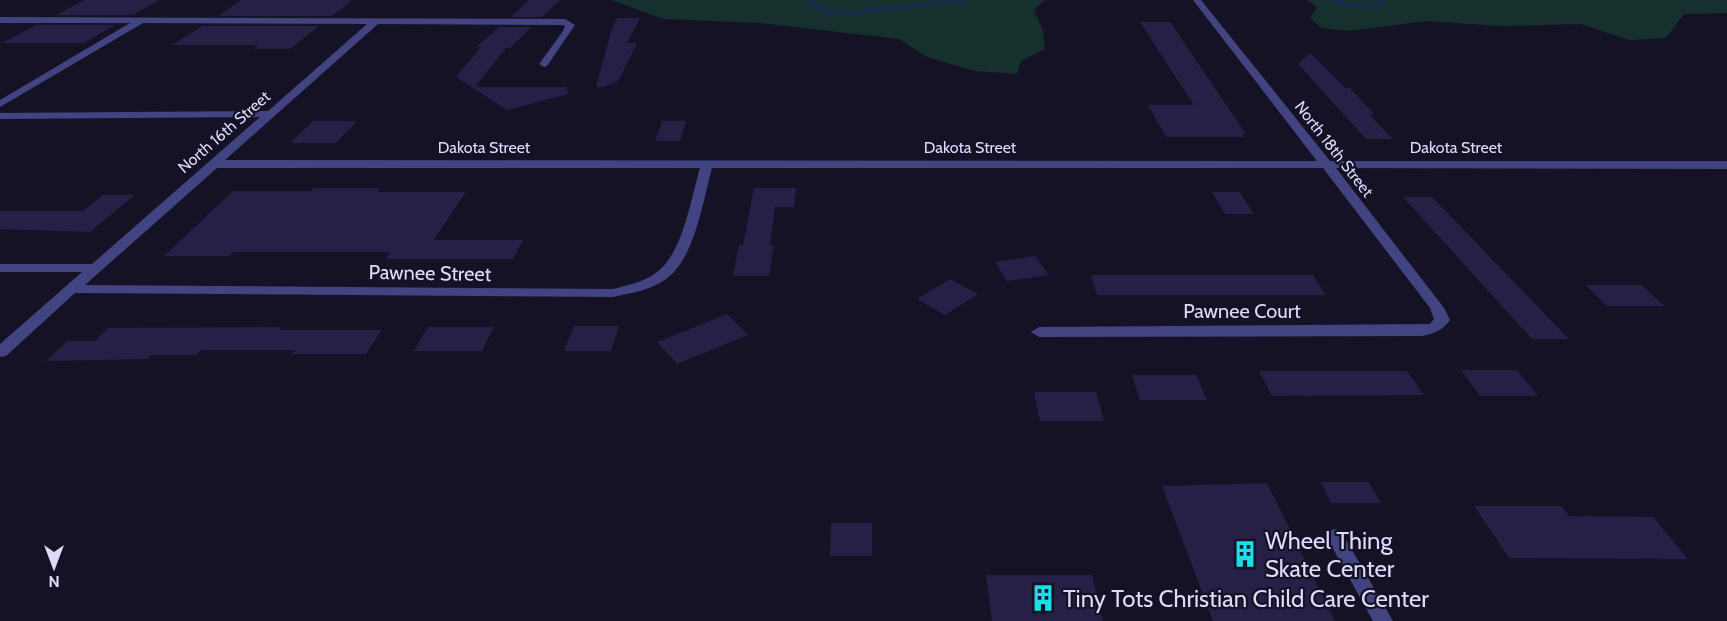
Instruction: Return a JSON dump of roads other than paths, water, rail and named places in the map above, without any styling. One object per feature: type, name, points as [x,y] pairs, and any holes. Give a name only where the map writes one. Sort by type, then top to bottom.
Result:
[{"type":"street","name":"North 18th Street","points":[[1197,0],[1421,285],[1437,308],[1442,320]]},
{"type":"street","points":[[0,20],[556,21],[570,25],[544,64]]},
{"type":"street","points":[[0,104],[142,20]]},
{"type":"street","name":"North 16th Street","points":[[0,352],[376,21]]},
{"type":"street","points":[[0,116],[270,114]]},
{"type":"street","name":"Dakota Street","points":[[213,164],[1727,165]]},
{"type":"street","name":"Pawnee Street","points":[[71,289],[613,293],[641,286],[664,274],[678,259],[707,164]]},
{"type":"street","points":[[0,268],[94,268]]},
{"type":"street","name":"Pawnee Court","points":[[1039,332],[1422,331],[1435,328],[1442,320]]},
{"type":"lane","points":[[1335,536],[1383,621]]},
{"type":"waterway","points":[[807,0],[827,11],[850,13],[964,0]]},
{"type":"waterway","points":[[1332,0],[1365,7],[1384,1],[1382,0]]},
{"type":"place","name":"Wheel Thing Skate Center","points":[[1245,554]]},
{"type":"place","name":"Tiny Tots Christian Child Care Center","points":[[1043,598]]}]
